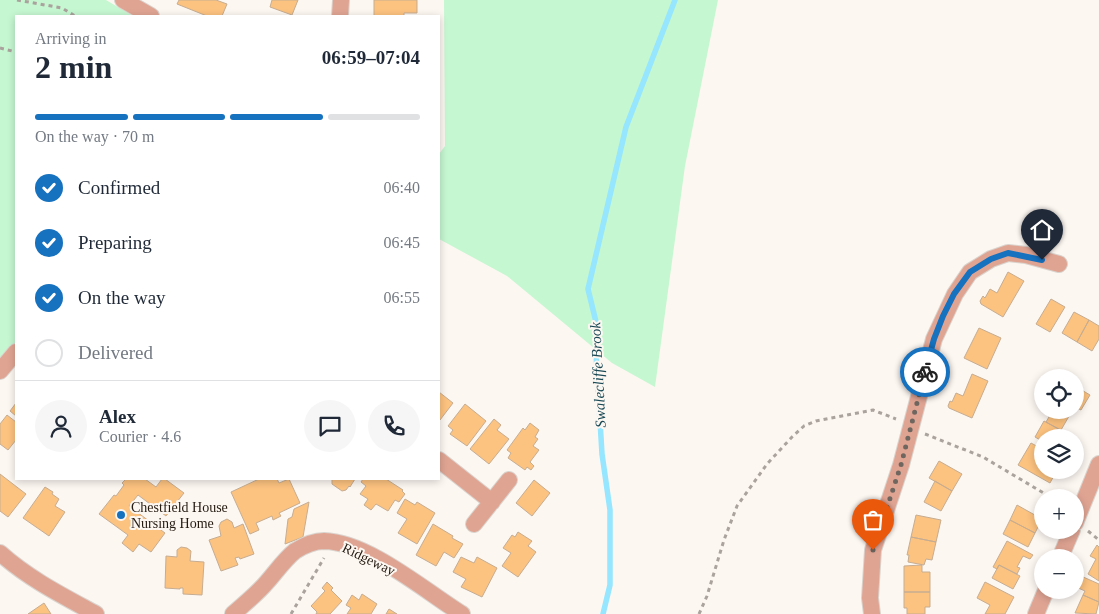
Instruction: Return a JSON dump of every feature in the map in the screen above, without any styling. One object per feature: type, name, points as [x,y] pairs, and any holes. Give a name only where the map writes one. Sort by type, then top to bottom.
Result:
[{"type":"street","points":[[340,15],[341,0]]},
{"type":"street","points":[[132,2],[150,15]]},
{"type":"street","points":[[872,614],[870,590],[873,550],[901,465],[934,339],[954,294],[970,272],[991,259],[1008,253],[1026,255],[1059,264]]},
{"type":"street","points":[[0,371],[15,353]]},
{"type":"street","points":[[440,461],[492,502]]},
{"type":"street","points":[[1084,501],[1099,464]]},
{"type":"street","points":[[474,524],[509,480]]},
{"type":"street","name":"Ridgeway","points":[[233,614],[266,584],[281,564],[294,552],[321,541],[354,547],[388,566],[462,614]]},
{"type":"street","points":[[0,553],[17,568],[47,588],[96,614]]},
{"type":"street","points":[[1036,614],[1042,599]]},
{"type":"path","points":[[17,0],[62,8],[73,15]]},
{"type":"path","points":[[0,48],[15,52]]},
{"type":"path","points":[[700,614],[737,506],[767,464],[804,426],[816,421],[873,410],[983,457],[1037,489]]},
{"type":"path","points":[[291,614],[333,542]]},
{"type":"green space","points":[[0,0],[106,0],[131,15],[15,15],[15,344],[0,362]]},
{"type":"green space","points":[[444,0],[718,0],[685,166],[655,387],[612,363],[507,276],[440,240],[440,153],[445,146]]},
{"type":"building","points":[[179,0],[216,0],[227,4],[222,15],[204,15],[177,4]]},
{"type":"building","points":[[272,0],[298,0],[292,15],[270,7]]},
{"type":"building","points":[[374,0],[417,0],[417,13],[374,15]]},
{"type":"building","points":[[1008,272],[1024,281],[1003,317],[981,304],[980,301],[983,296],[985,298],[990,289],[997,293]]},
{"type":"building","points":[[1051,299],[1065,307],[1050,332],[1036,324]]},
{"type":"building","points":[[1074,312],[1089,320],[1077,342],[1062,333]]},
{"type":"building","points":[[1089,320],[1099,326],[1099,339],[1092,351],[1077,342]]},
{"type":"building","points":[[979,328],[1001,338],[987,369],[964,358]]},
{"type":"building","points":[[972,374],[988,381],[972,418],[948,406],[956,393],[963,396]]},
{"type":"building","points":[[1084,391],[1090,395],[1084,405]]},
{"type":"building","points":[[440,393],[453,403],[440,420]]},
{"type":"building","points":[[15,404],[15,415],[10,411]]},
{"type":"building","points":[[465,404],[486,421],[467,446],[450,434],[453,430],[448,426]]},
{"type":"building","points":[[7,415],[15,421],[15,441],[8,450],[0,444],[0,424]]},
{"type":"building","points":[[494,419],[501,425],[497,430],[509,439],[489,464],[470,449]]},
{"type":"building","points":[[1048,419],[1067,419],[1062,429],[1046,422]]},
{"type":"building","points":[[1044,421],[1058,429],[1040,429]]},
{"type":"building","points":[[530,423],[539,430],[535,437],[538,439],[533,446],[539,450],[530,462],[534,466],[531,470],[527,467],[525,470],[508,458],[511,453],[507,450],[523,428],[525,430]]},
{"type":"building","points":[[1031,443],[1034,445],[1034,474],[1018,465]]},
{"type":"building","points":[[939,461],[962,474],[952,491],[929,478]]},
{"type":"building","points":[[0,474],[26,494],[8,517],[0,511]]},
{"type":"building","points":[[1043,479],[1052,479],[1050,483]]},
{"type":"building","name":"Chestfield House Nursing Home","points":[[125,480],[146,480],[156,487],[161,480],[166,480],[184,493],[166,516],[138,495],[129,506],[165,533],[151,552],[139,544],[133,552],[122,543],[128,535],[99,514],[114,495],[116,496],[124,485],[122,483]]},
{"type":"building","points":[[257,480],[278,480],[279,483],[289,480],[300,503],[279,513],[281,516],[273,520],[272,516],[256,523],[259,530],[250,534],[231,492]]},
{"type":"building","points":[[332,480],[354,480],[350,487],[342,491],[332,484]]},
{"type":"building","points":[[362,480],[388,480],[403,490],[405,494],[399,502],[395,500],[388,511],[376,504],[371,510],[364,505],[368,499],[360,494],[366,486],[361,482]]},
{"type":"building","points":[[534,480],[550,493],[532,516],[516,503]]},
{"type":"building","points":[[935,481],[952,491],[941,511],[924,502]]},
{"type":"building","points":[[45,487],[59,499],[55,506],[65,512],[49,536],[23,518]]},
{"type":"building","points":[[405,499],[415,505],[417,502],[435,513],[417,544],[398,533],[407,519],[397,513]]},
{"type":"building","points":[[309,502],[303,537],[285,544],[288,519],[292,517],[294,509]]},
{"type":"building","points":[[1017,505],[1034,515],[1034,532],[1010,520]]},
{"type":"building","points":[[916,515],[941,520],[936,542],[911,537]]},
{"type":"building","points":[[227,519],[232,522],[234,528],[243,524],[254,554],[240,559],[239,557],[235,558],[238,565],[221,571],[209,540],[221,536],[219,526],[221,522]]},
{"type":"building","points":[[1010,520],[1034,532],[1028,547],[1003,534]]},
{"type":"building","points":[[433,524],[463,544],[454,558],[444,552],[436,566],[416,555]]},
{"type":"building","points":[[518,532],[532,541],[528,546],[536,552],[518,577],[502,566],[511,553],[503,548],[512,535],[515,537]]},
{"type":"building","points":[[911,537],[936,542],[932,560],[926,559],[924,565],[908,562],[909,555],[907,555]]},
{"type":"building","points":[[1007,541],[1033,555],[1030,559],[1023,556],[1017,567],[1020,568],[1017,574],[999,565],[997,569],[993,567]]},
{"type":"building","points":[[1097,545],[1099,547],[1099,581],[1088,574],[1096,559],[1090,556]]},
{"type":"building","points":[[181,547],[191,551],[190,561],[204,562],[202,595],[183,594],[183,588],[165,588],[166,556],[177,557],[177,550]]},
{"type":"building","points":[[461,557],[474,563],[477,557],[497,568],[482,597],[461,587],[466,579],[453,572]]},
{"type":"building","points":[[922,565],[922,572],[930,572],[930,592],[904,592],[904,566]]},
{"type":"building","points":[[999,565],[1020,576],[1013,589],[992,578]]},
{"type":"building","points":[[1084,577],[1099,584],[1099,602],[1084,595]]},
{"type":"building","points":[[327,582],[333,588],[331,590],[342,601],[330,614],[316,614],[317,612],[311,606],[325,591],[322,588]]},
{"type":"building","points":[[985,582],[1014,597],[1005,614],[985,614],[990,605],[977,598]]},
{"type":"building","points":[[904,592],[930,592],[930,607],[925,607],[925,614],[907,614],[907,608],[904,608]]},
{"type":"building","points":[[362,594],[377,604],[371,614],[347,614],[351,608],[346,605],[352,595],[359,600]]},
{"type":"building","points":[[1084,595],[1099,602],[1096,614],[1075,613],[1081,599],[1084,599]]},
{"type":"building","points":[[44,603],[51,614],[28,614]]},
{"type":"building","points":[[389,609],[397,614],[386,614]]},
{"type":"waterway","name":"Swalecliffe Brook","points":[[603,614],[610,585],[610,510],[602,454],[596,322],[588,289],[626,127],[675,0]]},
{"type":"way so far","points":[[873,550],[901,465],[925,372]]},
{"type":"place","name":"Chestfield House Nursing Home","points":[[121,515]]},
{"type":"route","points":[[925,372],[934,339],[943,316],[954,294],[970,272],[991,259],[1008,253],[1026,255],[1042,260]]}]
